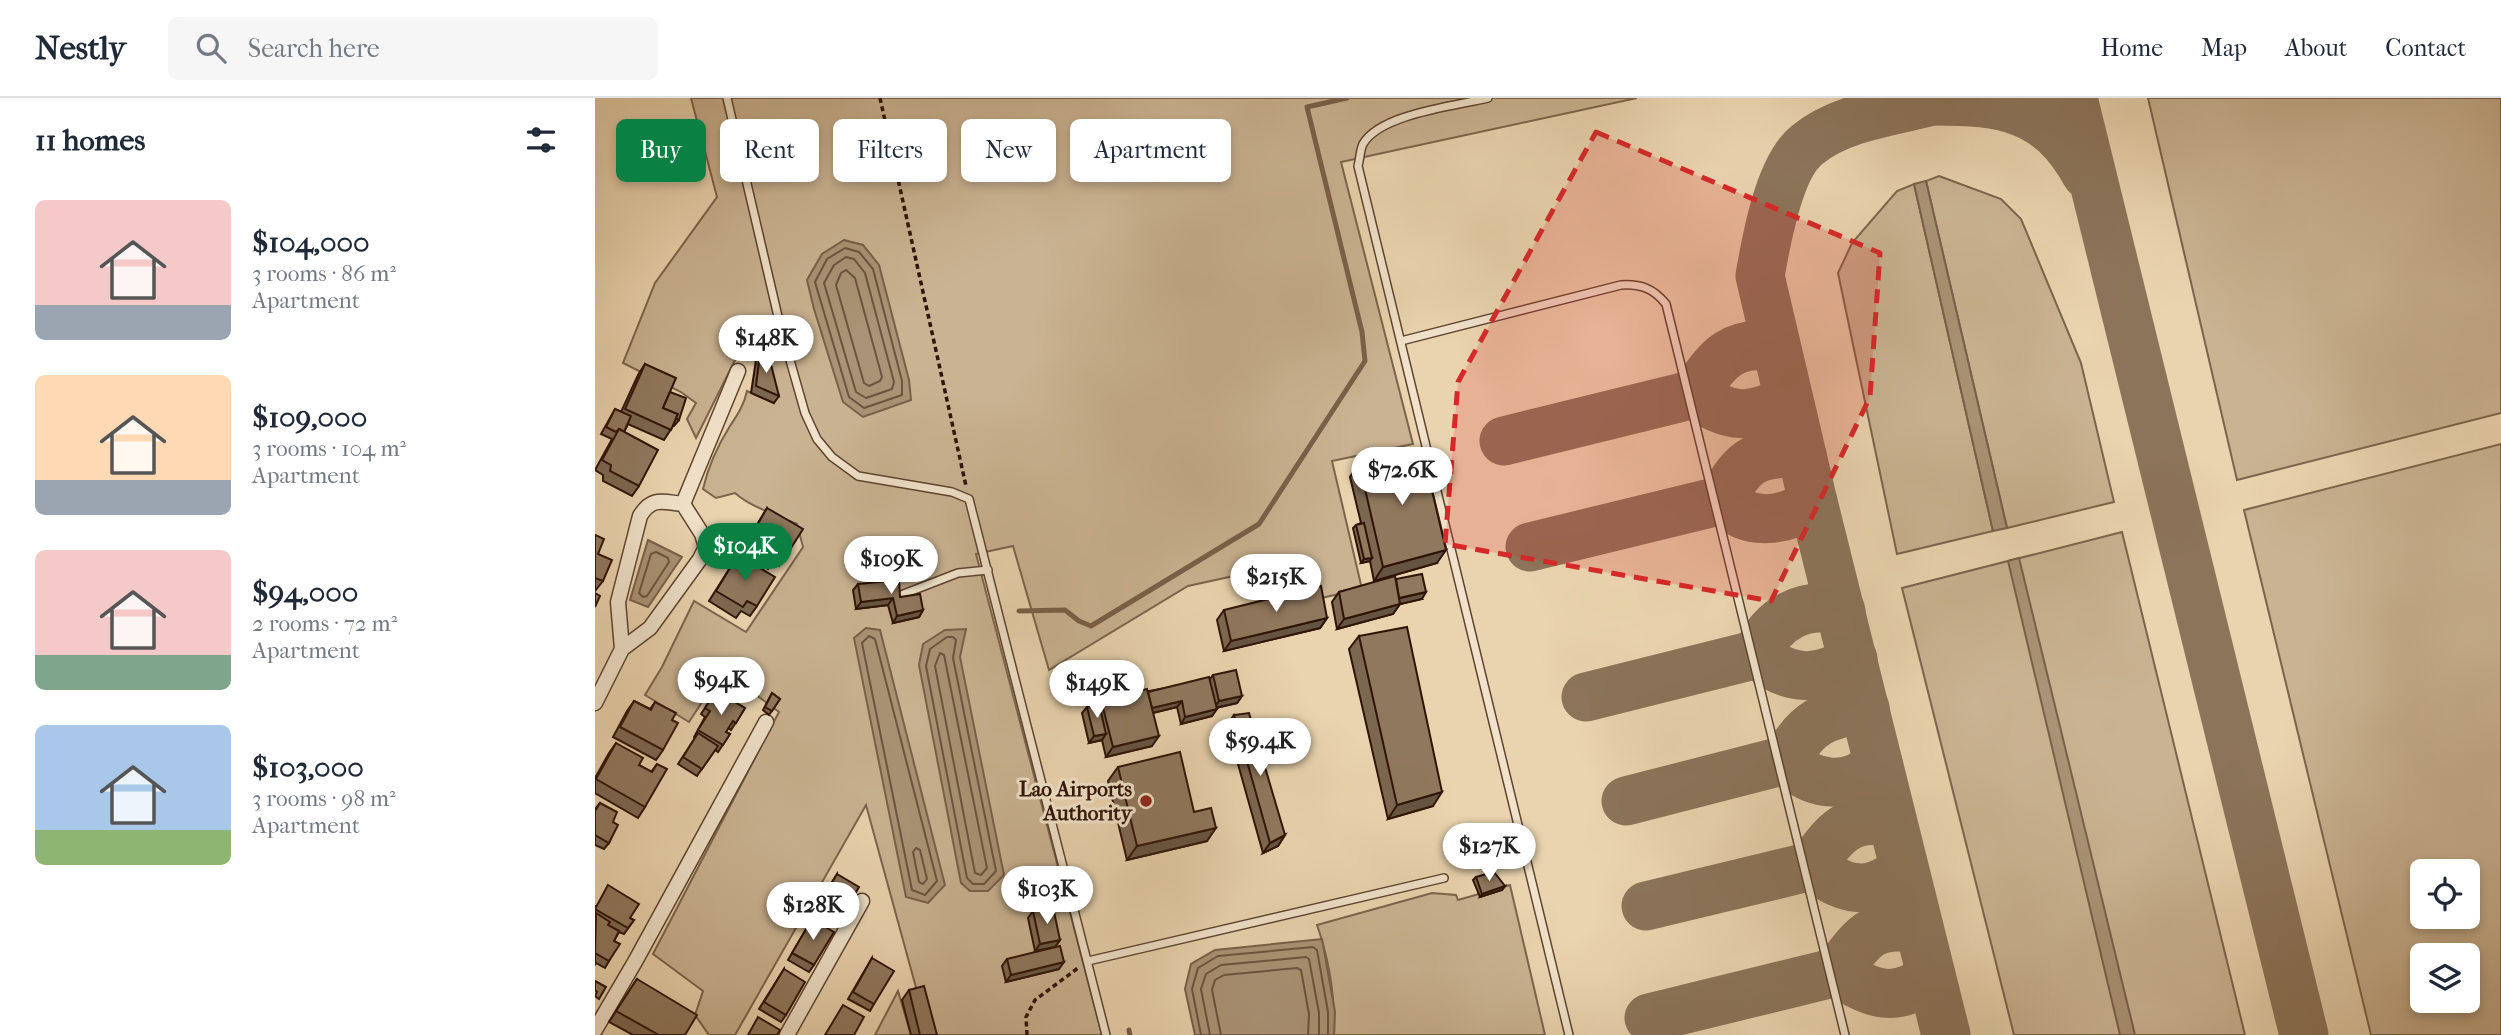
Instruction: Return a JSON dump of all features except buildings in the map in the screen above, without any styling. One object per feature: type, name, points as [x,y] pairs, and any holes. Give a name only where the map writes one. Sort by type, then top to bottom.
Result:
[{"type":"street","points":[[683,504],[738,371]]},
{"type":"street","points":[[622,649],[618,602],[640,516],[646,506],[655,501],[683,504]]},
{"type":"street","points":[[595,704],[622,649],[650,628],[706,547],[702,534],[683,504]]},
{"type":"street","points":[[595,1030],[766,722]]},
{"type":"street","points":[[787,1035],[862,901]]},
{"type":"lane","points":[[727,98],[780,325],[806,413],[817,439],[832,457],[858,476],[952,492],[969,499],[1106,1035]]},
{"type":"lane","points":[[1488,98],[1401,119],[1380,128],[1362,145],[1358,166],[1569,1035]]},
{"type":"lane","points":[[1401,341],[1621,285],[1646,286],[1666,304],[1845,1035]]},
{"type":"lane","points":[[901,595],[958,573],[988,570]]},
{"type":"lane","points":[[1088,961],[1444,878]]},
{"type":"path","points":[[880,98],[969,499]]},
{"type":"path","points":[[1027,1035],[1027,1017],[1035,1000],[1088,961]]},
{"type":"highlighted area","points":[[1596,132],[1880,253],[1870,397],[1771,601],[1445,544],[1458,382]]},
{"type":"shaded area","points":[[691,98],[1637,98],[1341,162],[1413,444],[1332,461],[1362,589],[1321,598],[1307,560],[1188,586],[1049,670],[1013,546],[976,554],[1102,1035],[929,1035],[866,805],[735,1035],[709,1035],[695,1015],[703,991],[653,954],[779,712],[723,670],[689,722],[645,695],[662,667],[694,601],[746,632],[803,547],[797,524],[757,507],[735,493],[716,498],[703,489],[714,456],[747,391],[773,403],[753,324],[696,438],[687,419],[696,403],[681,392],[623,363],[655,283],[717,197],[706,155],[706,119],[697,119]]},
{"type":"shaded area","points":[[2148,98],[2501,98],[2501,413],[2237,480]]},
{"type":"shaded area","points":[[1939,176],[2001,199],[2021,219],[2081,363],[2114,502],[2007,528],[1926,181]]},
{"type":"shaded area","points":[[1914,184],[1993,531],[1897,554],[1838,273],[1852,243],[1897,191]]},
{"type":"shaded area","points":[[2501,444],[2501,1035],[2371,1035],[2244,510]]},
{"type":"shaded area","points":[[2122,532],[2245,1035],[2014,1035],[1902,588]]},
{"type":"shaded area","points":[[1510,885],[1545,1035],[1334,1035],[1330,979],[1317,925],[1432,893],[1456,895],[1458,900]]},
{"type":"shaded area","points":[[898,991],[911,1035],[875,1035]]},
{"type":"water","points":[[1926,181],[2007,528],[1993,531],[1914,184]]},
{"type":"water","points":[[844,240],[863,245],[879,265],[909,380],[911,400],[863,417],[843,402],[807,280],[822,254]]},
{"type":"water","points":[[648,540],[682,557],[648,607],[630,600]]},
{"type":"water","points":[[2019,558],[2135,1035],[2120,1035],[2008,561]]},
{"type":"water","points":[[866,628],[880,630],[945,885],[928,903],[906,897],[854,638]]},
{"type":"water","points":[[966,629],[960,657],[1004,875],[988,891],[970,891],[961,883],[919,665],[923,644],[945,630]]},
{"type":"water","points":[[1322,939],[1335,1012],[1334,1035],[1195,1035],[1185,989],[1191,964],[1215,950]]},
{"type":"waterway","points":[[1019,611],[1065,610],[1091,626],[1259,524],[1365,361],[1362,332],[1307,107],[1347,98]]},
{"type":"waterway","points":[[1129,1030],[1130,1035]]},
{"type":"taxiway","points":[[1945,98],[1855,120],[1807,145],[1797,156],[1781,187],[1760,276],[1813,502],[1946,1035]]},
{"type":"taxiway","points":[[2073,98],[2304,1035]]},
{"type":"taxiway","points":[[1933,101],[1982,103],[2022,112],[2040,121],[2056,134],[2086,174]]},
{"type":"taxiway","points":[[1695,394],[1710,371],[1727,354],[1748,346],[1776,348]]},
{"type":"taxiway","points":[[1504,441],[1695,394],[1718,408],[1741,414],[1764,410],[1788,398]]},
{"type":"taxiway","points":[[1723,500],[1737,476],[1753,461],[1774,454],[1802,455]]},
{"type":"taxiway","points":[[1530,547],[1723,500],[1744,515],[1767,519],[1791,514],[1813,502]]},
{"type":"taxiway","points":[[1758,654],[1771,631],[1791,615],[1815,608],[1841,611]]},
{"type":"taxiway","points":[[1586,697],[1758,654],[1781,670],[1805,676],[1829,672],[1853,659]]},
{"type":"taxiway","points":[[1786,760],[1801,737],[1818,722],[1865,708]]},
{"type":"taxiway","points":[[1626,801],[1786,760],[1808,776],[1832,782],[1856,778],[1878,763]]},
{"type":"taxiway","points":[[1892,823],[1865,821],[1844,829],[1827,844],[1812,866],[1835,881],[1857,888],[1880,884],[1903,869]]},
{"type":"taxiway","points":[[1646,906],[1812,866]]},
{"type":"taxiway","points":[[1837,972],[1862,940],[1870,934],[1890,927],[1919,929]]},
{"type":"taxiway","points":[[1649,1018],[1837,972],[1861,986],[1884,993],[1907,990],[1931,976]]},
{"type":"place","name":"Lao Airports Authority","points":[[1146,801]]}]
